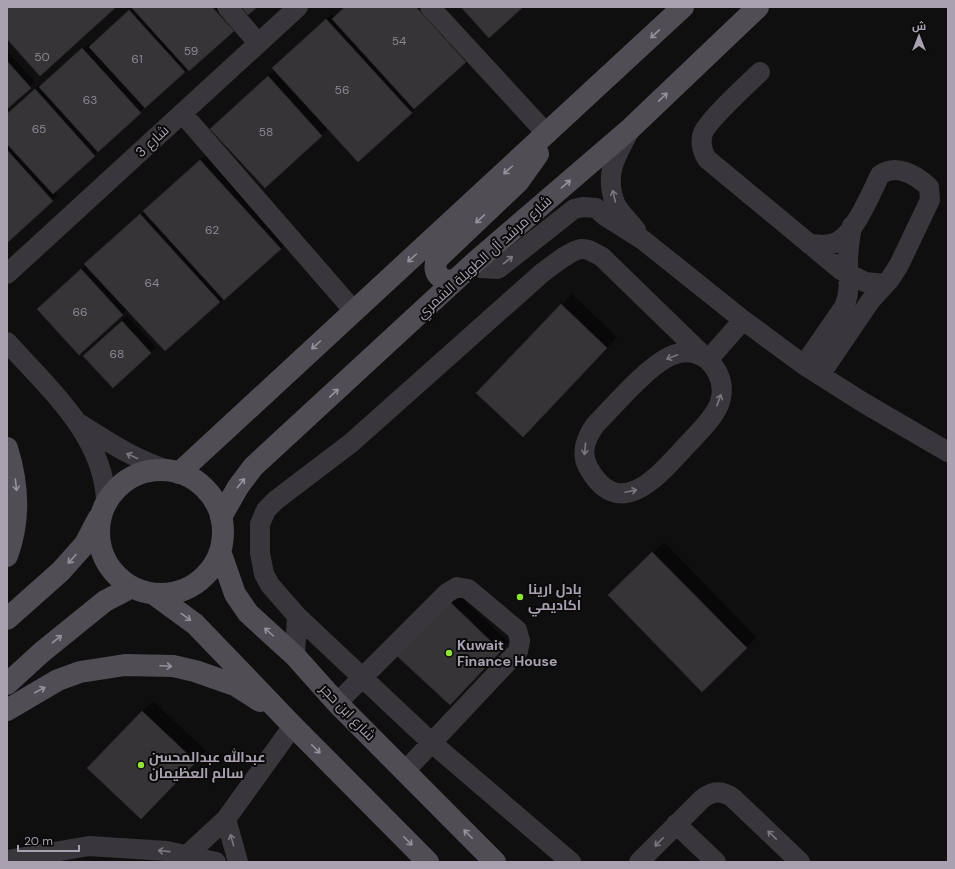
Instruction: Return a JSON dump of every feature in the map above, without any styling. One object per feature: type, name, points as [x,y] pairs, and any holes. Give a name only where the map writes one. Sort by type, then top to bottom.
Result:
[{"type":"main road","points":[[174,471],[354,311],[683,7]]},
{"type":"main road","name":"شارع مرشد آل الطويلة الشمري","points":[[222,517],[238,487],[253,468],[455,280],[631,128],[758,7]]},
{"type":"main road","points":[[455,280],[443,280],[438,276],[435,271],[437,259],[518,182],[535,160],[547,134]]},
{"type":"main road","points":[[7,448],[14,476],[17,500],[8,546]]},
{"type":"main road","points":[[7,619],[66,566],[85,544],[103,507],[116,488],[131,477],[149,470],[174,471],[186,475],[202,485],[214,500],[222,517],[223,534],[220,551],[211,569],[195,584],[176,592],[154,594]]},
{"type":"main road","points":[[103,507],[98,536],[103,556],[115,574],[132,587],[154,594],[195,624],[288,721],[428,862]]},
{"type":"main road","name":"شارع ابن حجر","points":[[220,551],[235,594],[248,613],[295,656],[337,703],[495,862]]},
{"type":"main road","points":[[7,684],[42,652],[105,601],[132,587]]},
{"type":"main road","points":[[7,710],[58,680],[80,672],[125,665],[151,665],[173,666],[217,678],[235,685],[288,721]]},
{"type":"street","points":[[227,7],[258,43]]},
{"type":"street","name":"شارع 3","points":[[7,274],[298,7]]},
{"type":"street","points":[[430,7],[547,134]]},
{"type":"street","points":[[760,72],[707,126],[702,139],[704,153],[707,159],[809,244],[848,274],[865,282],[885,284]]},
{"type":"street","points":[[182,113],[354,311]]},
{"type":"street","points":[[631,128],[612,165],[610,181],[616,204],[643,240]]},
{"type":"street","points":[[809,244],[829,244],[838,241],[852,226],[880,175],[885,171],[898,169],[918,179],[929,187],[931,194],[927,208],[899,265],[871,300],[820,375]]},
{"type":"street","points":[[474,263],[481,268],[498,269],[574,209],[583,207],[596,208],[605,216],[643,240],[743,320],[804,365],[948,452]]},
{"type":"street","points":[[804,365],[844,307],[849,291],[848,250],[852,226]]},
{"type":"street","points":[[571,862],[432,742],[297,616],[270,585],[264,574],[259,541],[260,524],[266,510],[276,500],[351,443],[542,273],[564,257],[581,249],[590,251],[602,257],[708,360],[716,368],[720,377],[722,388],[721,400],[705,426],[654,480],[638,490],[629,493],[613,491],[604,486],[593,474],[585,461],[584,449],[588,435],[595,425],[648,372],[662,361],[673,355],[688,352],[701,355],[708,360]]},
{"type":"street","points":[[708,360],[743,320]]},
{"type":"street","points":[[7,342],[78,423],[97,459],[105,483],[103,507]]},
{"type":"street","points":[[78,423],[120,451],[146,463],[174,471]]},
{"type":"street","points":[[337,703],[446,593],[457,588],[468,589],[517,630],[520,641],[518,651],[405,771]]},
{"type":"street","points":[[295,656],[297,616]]},
{"type":"street","points":[[187,855],[226,819],[288,721]]},
{"type":"street","points":[[639,862],[676,824],[706,796],[712,793],[727,794],[800,862]]},
{"type":"street","points":[[226,819],[238,862]]},
{"type":"street","points":[[676,824],[716,862]]},
{"type":"street","points":[[7,860],[90,846],[167,851],[216,862]]},
{"type":"building","points":[[7,7],[116,7],[40,76],[7,39]]},
{"type":"building","points":[[131,7],[212,7],[234,31],[189,71]]},
{"type":"building","points":[[241,7],[257,7],[248,15]]},
{"type":"building","points":[[345,7],[416,7],[466,62],[414,109],[332,19]]},
{"type":"building","points":[[461,7],[523,7],[489,38]]},
{"type":"building","points":[[129,10],[185,72],[145,108],[89,47]]},
{"type":"building","points":[[326,19],[412,113],[358,162],[272,68]]},
{"type":"building","points":[[82,48],[141,113],[98,152],[39,87]]},
{"type":"building","points":[[7,61],[31,88],[7,109]]},
{"type":"building","points":[[268,76],[322,136],[265,188],[210,129]]},
{"type":"building","points":[[35,89],[95,156],[53,194],[7,144],[7,114]]},
{"type":"building","points":[[7,150],[53,201],[8,242],[7,241]]},
{"type":"building","points":[[200,160],[281,249],[224,300],[143,211]]},
{"type":"building","points":[[140,214],[220,302],[165,351],[84,264]]},
{"type":"building","points":[[81,269],[123,315],[79,355],[37,309]]},
{"type":"building","points":[[561,304],[607,348],[523,437],[476,393]]},
{"type":"building","points":[[122,321],[151,353],[113,388],[83,356]]},
{"type":"building","points":[[652,552],[747,648],[702,692],[608,595]]},
{"type":"building","name":"Kuwait Finance House","points":[[449,601],[501,651],[450,705],[397,656]]},
{"type":"building","name":"عبدالله عبدالمحسن سالم العظيمان","points":[[142,711],[196,762],[141,819],[87,768]]},
{"type":"place","name":"بادل ارينا اكاديمي","points":[[520,597]]},
{"type":"place","name":"Kuwait Finance House","points":[[449,653]]},
{"type":"place","name":"عبدالله عبدالمحسن سالم العظيمان","points":[[141,765]]}]
